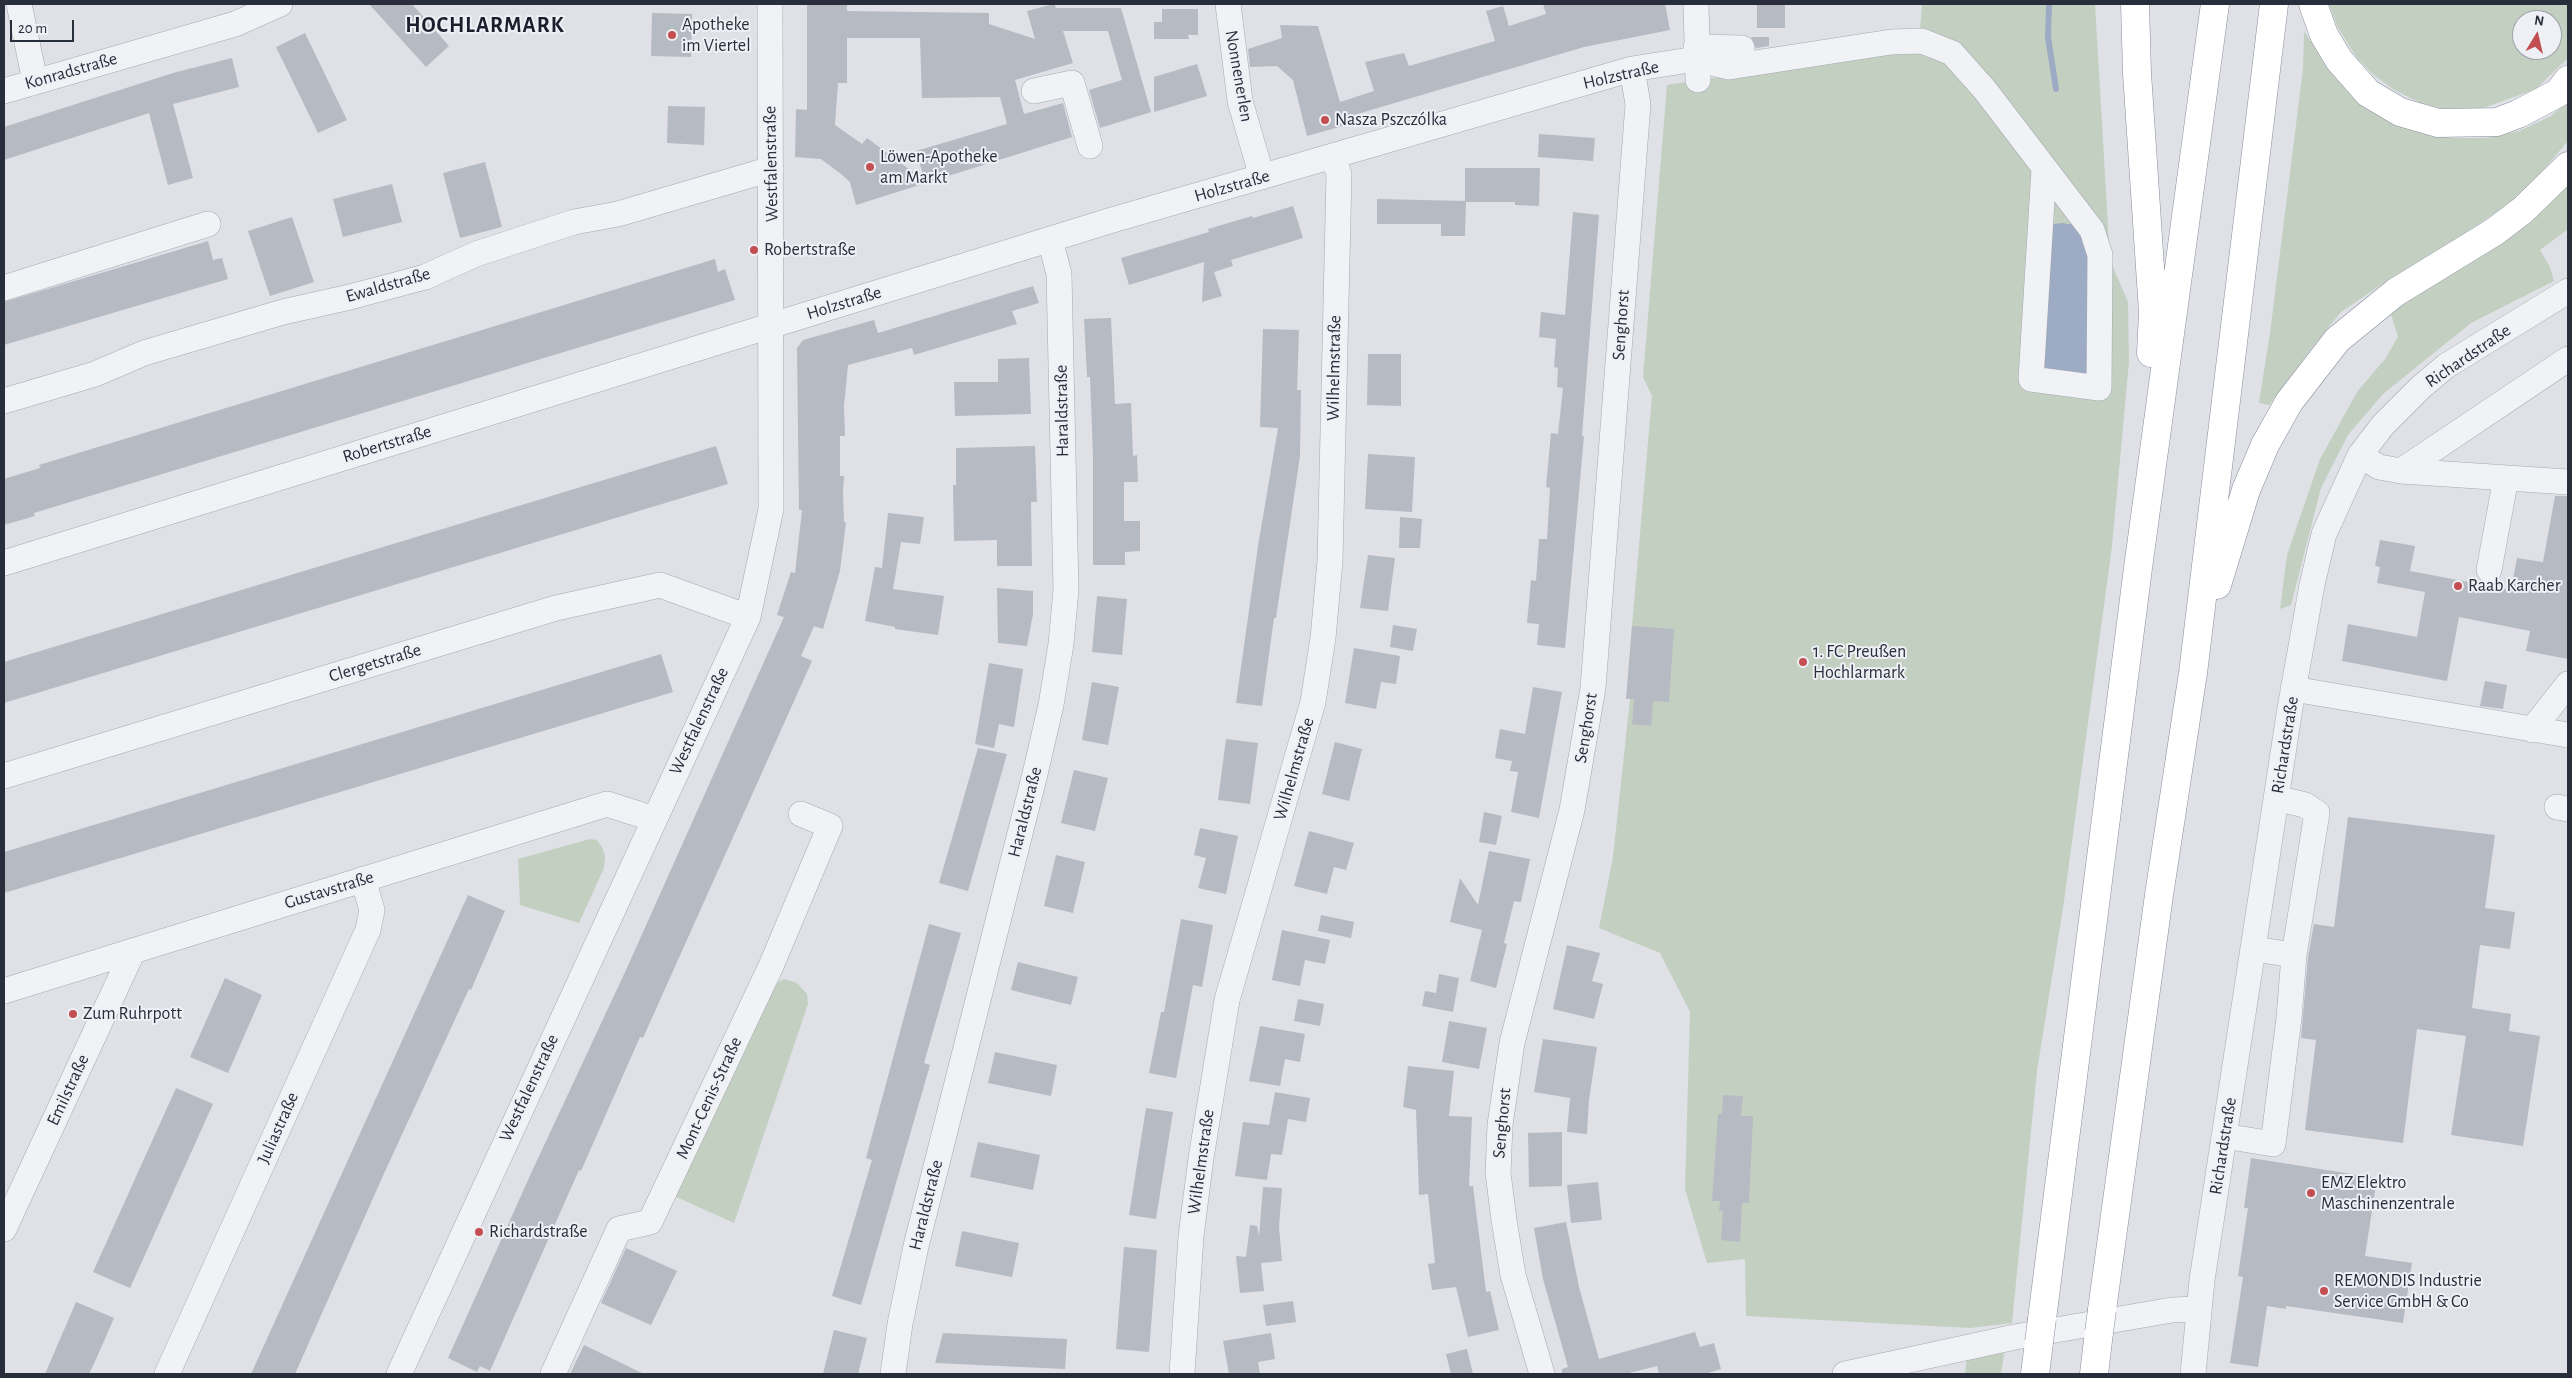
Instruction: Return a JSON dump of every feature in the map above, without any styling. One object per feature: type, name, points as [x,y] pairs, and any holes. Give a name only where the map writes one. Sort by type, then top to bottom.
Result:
[{"type":"highway","points":[[2135,4],[2137,73],[2153,312],[2153,341],[2126,540],[2138,568]]},
{"type":"highway","points":[[2035,1374],[2138,568],[2215,4]]},
{"type":"highway","points":[[2094,1374],[2159,895],[2193,673],[2274,4]]},
{"type":"highway","points":[[2313,4],[2324,35],[2339,60],[2368,92],[2400,112],[2438,123],[2496,122],[2518,114],[2558,92],[2568,80]]},
{"type":"highway","points":[[2193,673],[2217,584],[2246,490],[2265,445],[2289,402],[2337,340],[2396,292],[2501,227],[2548,189],[2568,166]]},
{"type":"street","points":[[19,4],[36,81]]},
{"type":"street","name":"Konradstraße","points":[[4,90],[235,24],[280,4]]},
{"type":"street","name":"Nonnenerlen","points":[[1228,4],[1240,101],[1262,177]]},
{"type":"street","points":[[1696,4],[1697,62]]},
{"type":"street","name":"Westfalenstraße","points":[[408,1371],[654,819],[748,616],[772,509],[771,169],[768,8]]},
{"type":"street","points":[[1697,62],[1729,66],[1891,42],[1922,41],[1952,52],[1985,90],[2092,230],[2100,255],[2099,388],[2031,379],[2044,169]]},
{"type":"street","points":[[1697,62],[1742,48]]},
{"type":"street","name":"Holzstraße","points":[[771,326],[1050,239],[1632,69],[1697,62]]},
{"type":"street","name":"Senghorst","points":[[1542,1374],[1513,1275],[1505,1230],[1498,1173],[1500,1125],[1512,1043],[1572,810],[1593,688],[1638,104],[1632,69]]},
{"type":"street","points":[[1034,91],[1072,82],[1090,146]]},
{"type":"street","name":"Wilhelmstraße","points":[[1182,1374],[1191,1236],[1201,1158],[1228,1000],[1313,702],[1323,638],[1330,561],[1339,184],[1339,174],[1333,156]]},
{"type":"street","name":"Ewaldstraße","points":[[4,401],[95,374],[144,353],[274,314],[350,297],[425,276],[476,254],[574,222],[618,214],[771,169]]},
{"type":"street","points":[[4,288],[208,224]]},
{"type":"street","name":"Haraldstraße","points":[[893,1374],[900,1324],[916,1246],[1035,774],[1051,706],[1061,644],[1066,590],[1059,274],[1050,239]]},
{"type":"street","name":"Richardstraße","points":[[2193,1374],[2199,1308],[2276,798],[2312,585],[2324,534],[2360,455],[2383,425],[2421,386],[2446,366],[2568,291]]},
{"type":"street","name":"Robertstraße","points":[[4,563],[771,326]]},
{"type":"street","points":[[2401,471],[2565,364]]},
{"type":"street","points":[[2360,455],[2379,467],[2401,471],[2568,482]]},
{"type":"street","points":[[2489,570],[2506,478]]},
{"type":"street","name":"Clergetstraße","points":[[4,776],[556,608],[631,591],[660,585],[748,616]]},
{"type":"street","points":[[2532,730],[2568,684]]},
{"type":"street","points":[[2294,689],[2568,735]]},
{"type":"street","points":[[2224,1136],[2273,1144],[2294,955],[2317,813],[2305,805],[2276,798]]},
{"type":"street","name":"Gustavstraße","points":[[4,991],[607,804],[654,819]]},
{"type":"street","name":"Mont-Cenis-Straße","points":[[552,1374],[619,1229],[650,1222],[771,966],[830,826],[801,814]]},
{"type":"street","name":"Juliastraße","points":[[167,1374],[368,930],[372,910],[364,879]]},
{"type":"street","points":[[2253,949],[2294,955]]},
{"type":"street","name":"Emilstraße","points":[[4,1229],[133,951]]},
{"type":"street","points":[[1845,1374],[1935,1364],[2153,1314],[2199,1308]]},
{"type":"green space","name":"1. FC Preußen Hochlarmark","points":[[1922,4],[2095,4],[2110,260],[2128,302],[2129,362],[2112,546],[2063,908],[2037,1071],[2012,1323],[1970,1328],[1746,1316],[1745,1259],[1707,1263],[1685,1189],[1690,1012],[1660,953],[1599,928],[1613,857],[1630,699],[1627,699],[1632,626],[1652,396],[1643,377],[1667,85],[1895,50],[1920,29]]},
{"type":"green space","points":[[2329,4],[2568,4],[2568,58],[2536,89],[2478,110],[2449,110],[2421,103],[2394,90],[2374,75],[2357,58],[2337,26]]},
{"type":"green space","points":[[2304,31],[2328,68],[2366,109],[2411,129],[2451,138],[2486,138],[2519,131],[2551,116],[2568,101],[2568,141],[2523,194],[2341,312],[2269,405],[2259,403],[2270,333],[2303,68]]},
{"type":"green space","points":[[2568,179],[2568,229],[2540,250],[2550,267],[2554,281],[2471,323],[2383,394],[2348,435],[2321,488],[2291,605],[2280,609],[2287,555],[2320,459],[2357,392],[2385,359],[2398,337],[2390,311]]},
{"type":"green space","points":[[590,839],[597,840],[602,847],[605,856],[604,868],[579,923],[520,905],[518,859]]},
{"type":"green space","points":[[784,979],[797,983],[807,994],[808,1004],[734,1223],[674,1196],[772,985]]},
{"type":"green space","points":[[2005,1347],[2001,1374],[1965,1374],[1967,1356]]},
{"type":"water","points":[[2054,224],[2075,225],[2090,236],[2091,378],[2047,371],[2044,365],[2049,231]]},
{"type":"building","points":[[369,4],[412,4],[449,46],[426,67]]},
{"type":"building","points":[[807,4],[847,4],[847,11],[989,13],[989,24],[1035,39],[1027,11],[1054,4],[1056,8],[1121,8],[1151,112],[1100,128],[1089,90],[1122,80],[1108,31],[1063,31],[1073,63],[1015,80],[1024,114],[1063,103],[1072,137],[856,205],[850,182],[841,174],[821,159],[795,157],[796,109],[807,110]],"holes":[[[847,38],[920,38],[922,98],[1000,97],[1007,124],[916,151],[925,181],[867,138],[862,144],[835,125],[838,83],[847,83]]]},
{"type":"building","points":[[1543,4],[1665,4],[1670,30],[1584,47],[1344,118],[1346,125],[1307,136],[1293,80],[1277,66],[1250,67],[1248,49],[1282,38],[1280,25],[1318,26],[1340,102],[1374,91],[1365,62],[1404,53],[1409,66],[1495,41],[1486,11],[1503,6],[1509,26],[1546,14]]},
{"type":"building","points":[[1757,5],[1785,5],[1785,28],[1757,28]]},
{"type":"building","points":[[1162,9],[1198,9],[1198,35],[1188,35],[1189,39],[1154,39],[1154,22],[1162,22]]},
{"type":"building","name":"Apotheke im Viertel","points":[[652,13],[692,14],[691,57],[651,56]]},
{"type":"building","points":[[305,33],[347,120],[318,133],[276,47]]},
{"type":"building","points":[[1751,37],[1769,37],[1769,46],[1756,48]]},
{"type":"building","points":[[232,58],[239,87],[173,104],[193,178],[168,185],[149,113],[4,160],[4,127],[173,73]]},
{"type":"building","points":[[1197,64],[1207,96],[1154,112],[1154,77]]},
{"type":"building","points":[[668,106],[705,107],[704,145],[667,143]]},
{"type":"building","points":[[1539,134],[1595,138],[1593,161],[1538,157]]},
{"type":"building","points":[[485,162],[502,227],[460,238],[443,173]]},
{"type":"building","points":[[1465,168],[1540,168],[1539,206],[1515,205],[1515,202],[1466,202],[1465,236],[1441,236],[1441,224],[1377,224],[1377,199],[1465,201]]},
{"type":"building","points":[[392,184],[402,222],[343,237],[333,199]]},
{"type":"building","points":[[1293,206],[1303,238],[1231,260],[1233,266],[1214,272],[1222,296],[1202,302],[1204,262],[1129,285],[1121,258],[1209,232],[1208,229]]},
{"type":"building","points":[[1573,212],[1599,215],[1582,436],[1584,436],[1565,648],[1537,645],[1539,624],[1527,623],[1531,580],[1536,581],[1539,539],[1547,539],[1550,488],[1546,487],[1551,433],[1558,434],[1563,388],[1557,387],[1558,368],[1554,367],[1556,339],[1539,337],[1541,312],[1565,315]]},
{"type":"building","points":[[292,217],[314,282],[270,296],[248,231]]},
{"type":"building","points":[[208,241],[213,260],[222,258],[228,279],[4,345],[4,302]]},
{"type":"building","points":[[715,259],[718,272],[725,269],[735,300],[34,513],[35,516],[4,525],[4,479],[40,468],[39,465]]},
{"type":"building","points":[[1033,286],[1039,303],[1012,311],[1017,324],[914,355],[912,348],[848,365],[844,406],[845,436],[840,436],[840,476],[844,476],[844,522],[846,522],[840,571],[823,629],[814,626],[801,656],[812,661],[643,1038],[640,1037],[581,1171],[579,1170],[490,1371],[480,1366],[477,1372],[448,1358],[533,1169],[626,970],[784,617],[777,615],[791,572],[795,573],[802,510],[799,510],[797,348],[803,340],[874,320],[878,333]]},
{"type":"building","points":[[1111,318],[1115,404],[1131,403],[1133,456],[1137,455],[1138,482],[1124,482],[1124,521],[1140,521],[1140,551],[1125,552],[1125,565],[1093,565],[1093,456],[1090,377],[1087,377],[1084,319]]},
{"type":"building","points":[[1263,329],[1299,330],[1297,390],[1301,390],[1300,456],[1262,706],[1236,703],[1258,546],[1278,428],[1260,427]]},
{"type":"building","points":[[1368,354],[1401,354],[1401,406],[1367,405]]},
{"type":"building","points":[[1029,358],[1031,414],[955,416],[954,382],[998,382],[998,359]]},
{"type":"building","points":[[716,446],[728,484],[4,703],[4,662]]},
{"type":"building","points":[[1035,446],[1037,502],[1031,502],[1032,566],[997,566],[997,540],[954,541],[953,485],[956,485],[956,448]]},
{"type":"building","points":[[1368,454],[1415,457],[1412,512],[1365,509]]},
{"type":"building","name":"Raab Karcher","points":[[2555,496],[2568,496],[2568,659],[2526,651],[2530,631],[2459,617],[2447,681],[2342,661],[2348,624],[2417,637],[2425,592],[2377,583],[2380,567],[2375,566],[2380,540],[2415,546],[2410,571],[2511,590],[2517,558],[2543,562]]},
{"type":"building","points":[[888,513],[924,517],[920,544],[901,542],[893,589],[944,596],[938,635],[895,629],[895,627],[865,621],[875,567],[882,568]]},
{"type":"building","points":[[1400,517],[1422,519],[1420,548],[1399,548]]},
{"type":"building","points":[[1368,555],[1395,558],[1388,611],[1360,608]]},
{"type":"building","points":[[997,588],[1033,591],[1033,614],[1027,646],[998,643]]},
{"type":"building","points":[[1097,596],[1127,599],[1122,655],[1092,652]]},
{"type":"building","points":[[1393,625],[1417,629],[1413,651],[1390,647]]},
{"type":"building","points":[[1632,626],[1674,629],[1669,702],[1653,701],[1651,726],[1632,724],[1634,699],[1626,699]]},
{"type":"building","points":[[1354,648],[1400,656],[1396,684],[1381,682],[1376,709],[1345,703]]},
{"type":"building","points":[[661,654],[673,692],[4,893],[4,852]]},
{"type":"building","points":[[989,663],[1023,669],[1014,727],[999,724],[994,748],[975,744]]},
{"type":"building","points":[[2485,681],[2507,685],[2503,709],[2480,706]]},
{"type":"building","points":[[1092,682],[1119,687],[1108,745],[1082,740]]},
{"type":"building","points":[[1533,687],[1562,692],[1539,818],[1511,812],[1518,772],[1510,771],[1512,761],[1495,758],[1500,729],[1525,734]]},
{"type":"building","points":[[1226,739],[1258,743],[1250,804],[1218,800]]},
{"type":"building","points":[[1335,742],[1362,749],[1349,801],[1322,794]]},
{"type":"building","points":[[978,748],[1007,754],[968,891],[939,883]]},
{"type":"building","points":[[1074,770],[1108,778],[1095,831],[1061,823]]},
{"type":"building","points":[[1484,812],[1502,816],[1496,845],[1479,842]]},
{"type":"building","points":[[2348,817],[2495,835],[2485,908],[2515,912],[2510,949],[2480,945],[2472,1008],[2511,1014],[2509,1031],[2540,1036],[2523,1146],[2451,1135],[2466,1036],[2417,1029],[2403,1143],[2305,1130],[2316,1040],[2301,1038],[2308,957],[2314,924],[2334,927]]},
{"type":"building","points":[[1200,828],[1238,836],[1226,894],[1198,888],[1206,858],[1194,855]]},
{"type":"building","points":[[1309,831],[1354,843],[1346,870],[1334,867],[1327,894],[1294,886]]},
{"type":"building","points":[[1489,851],[1530,859],[1521,902],[1514,901],[1504,943],[1507,944],[1496,988],[1470,981],[1482,930],[1450,922],[1460,878],[1478,905]]},
{"type":"building","points":[[1056,855],[1085,862],[1073,913],[1044,906]]},
{"type":"building","points":[[468,895],[505,911],[471,990],[469,989],[382,1178],[295,1374],[251,1374]]},
{"type":"building","points":[[1321,915],[1354,922],[1351,938],[1318,931]]},
{"type":"building","points":[[1181,919],[1213,925],[1202,987],[1193,985],[1176,1078],[1149,1073],[1161,1012],[1164,1012]]},
{"type":"building","points":[[929,924],[961,933],[924,1063],[930,1065],[861,1305],[832,1296],[872,1160],[866,1158]]},
{"type":"building","points":[[1282,930],[1330,940],[1325,964],[1305,960],[1300,986],[1272,980]]},
{"type":"building","points":[[1567,945],[1600,953],[1592,981],[1603,984],[1594,1019],[1553,1009]]},
{"type":"building","points":[[1018,962],[1078,977],[1071,1005],[1011,990]]},
{"type":"building","points":[[1439,974],[1459,978],[1453,1012],[1422,1006],[1425,991],[1436,993]]},
{"type":"building","points":[[225,978],[262,995],[228,1073],[190,1057]]},
{"type":"building","points":[[1298,999],[1324,1004],[1320,1026],[1294,1021]]},
{"type":"building","points":[[1449,1021],[1487,1028],[1479,1069],[1442,1062]]},
{"type":"building","points":[[1260,1026],[1305,1034],[1300,1062],[1285,1059],[1280,1086],[1249,1081]]},
{"type":"building","points":[[1543,1039],[1597,1047],[1589,1100],[1587,1134],[1567,1132],[1570,1098],[1534,1092]]},
{"type":"building","points":[[995,1052],[1057,1065],[1051,1096],[988,1083]]},
{"type":"building","points":[[1408,1066],[1454,1071],[1449,1116],[1472,1117],[1469,1186],[1473,1186],[1486,1292],[1490,1291],[1499,1330],[1468,1337],[1456,1287],[1432,1290],[1428,1264],[1435,1263],[1428,1194],[1419,1195],[1416,1110],[1403,1107]]},
{"type":"building","points":[[176,1088],[213,1104],[130,1288],[93,1272]]},
{"type":"building","points":[[1275,1092],[1310,1098],[1306,1122],[1288,1119],[1282,1155],[1271,1154],[1267,1180],[1235,1176],[1243,1122],[1269,1125]]},
{"type":"building","points":[[1723,1095],[1743,1096],[1741,1116],[1753,1116],[1749,1203],[1742,1203],[1740,1242],[1721,1240],[1723,1211],[1719,1211],[1720,1201],[1712,1201],[1718,1114],[1722,1114]]},
{"type":"building","points":[[1146,1108],[1173,1112],[1156,1219],[1129,1215]]},
{"type":"building","points":[[1562,1132],[1562,1186],[1529,1187],[1528,1133]]},
{"type":"building","points":[[978,1142],[1040,1155],[1033,1190],[970,1177]]},
{"type":"building","points":[[2251,1158],[2377,1178],[2365,1256],[2412,1263],[2403,1323],[2286,1306],[2286,1309],[2267,1306],[2258,1367],[2230,1363],[2243,1277],[2238,1276],[2248,1208],[2244,1208]]},
{"type":"building","points":[[1598,1182],[1602,1220],[1571,1223],[1567,1185]]},
{"type":"building","points":[[1263,1187],[1282,1188],[1279,1227],[1282,1261],[1261,1263],[1264,1291],[1240,1293],[1236,1256],[1246,1257],[1250,1225],[1257,1226],[1259,1236]]},
{"type":"building","points":[[1566,1222],[1579,1287],[1599,1359],[1695,1332],[1700,1347],[1714,1343],[1721,1369],[1705,1374],[1659,1374],[1657,1366],[1625,1374],[1562,1374],[1562,1369],[1568,1367],[1543,1279],[1534,1228]]},
{"type":"building","points":[[962,1231],[1019,1243],[1012,1277],[955,1266]]},
{"type":"building","points":[[1124,1247],[1157,1250],[1149,1352],[1116,1349]]},
{"type":"building","points":[[626,1248],[677,1271],[651,1325],[601,1303]]},
{"type":"building","points":[[1293,1301],[1296,1322],[1266,1326],[1263,1305]]},
{"type":"building","points":[[76,1302],[114,1318],[89,1374],[45,1374]]},
{"type":"building","points":[[834,1330],[867,1338],[858,1374],[823,1374]]},
{"type":"building","points":[[943,1333],[1067,1339],[1065,1369],[935,1363]]},
{"type":"building","points":[[1271,1333],[1275,1359],[1258,1362],[1260,1374],[1229,1374],[1223,1341]]},
{"type":"building","points":[[584,1345],[644,1374],[570,1374]]},
{"type":"building","points":[[1467,1349],[1473,1374],[1451,1374],[1446,1354]]},
{"type":"waterway","points":[[2049,4],[2048,37],[2056,89]]},
{"type":"place","name":"Apotheke im Viertel","points":[[672,35]]},
{"type":"place","name":"Nasza Pszczólka","points":[[1325,120]]},
{"type":"place","name":"Löwen-Apotheke am Markt","points":[[870,167]]},
{"type":"place","name":"Robertstraße","points":[[754,250]]},
{"type":"place","name":"Raab Karcher","points":[[2458,586]]},
{"type":"place","name":"1. FC Preußen Hochlarmark","points":[[1803,662]]},
{"type":"place","name":"Zum Ruhrpott","points":[[73,1014]]},
{"type":"place","name":"EMZ Elektro Maschinenzentrale","points":[[2311,1193]]},
{"type":"place","name":"Richardstraße","points":[[479,1232]]},
{"type":"place","name":"REMONDIS Industrie Service GmbH & Co","points":[[2324,1291]]},
{"type":"district","name":"HOCHLARMARK","points":[[485,25]]}]
